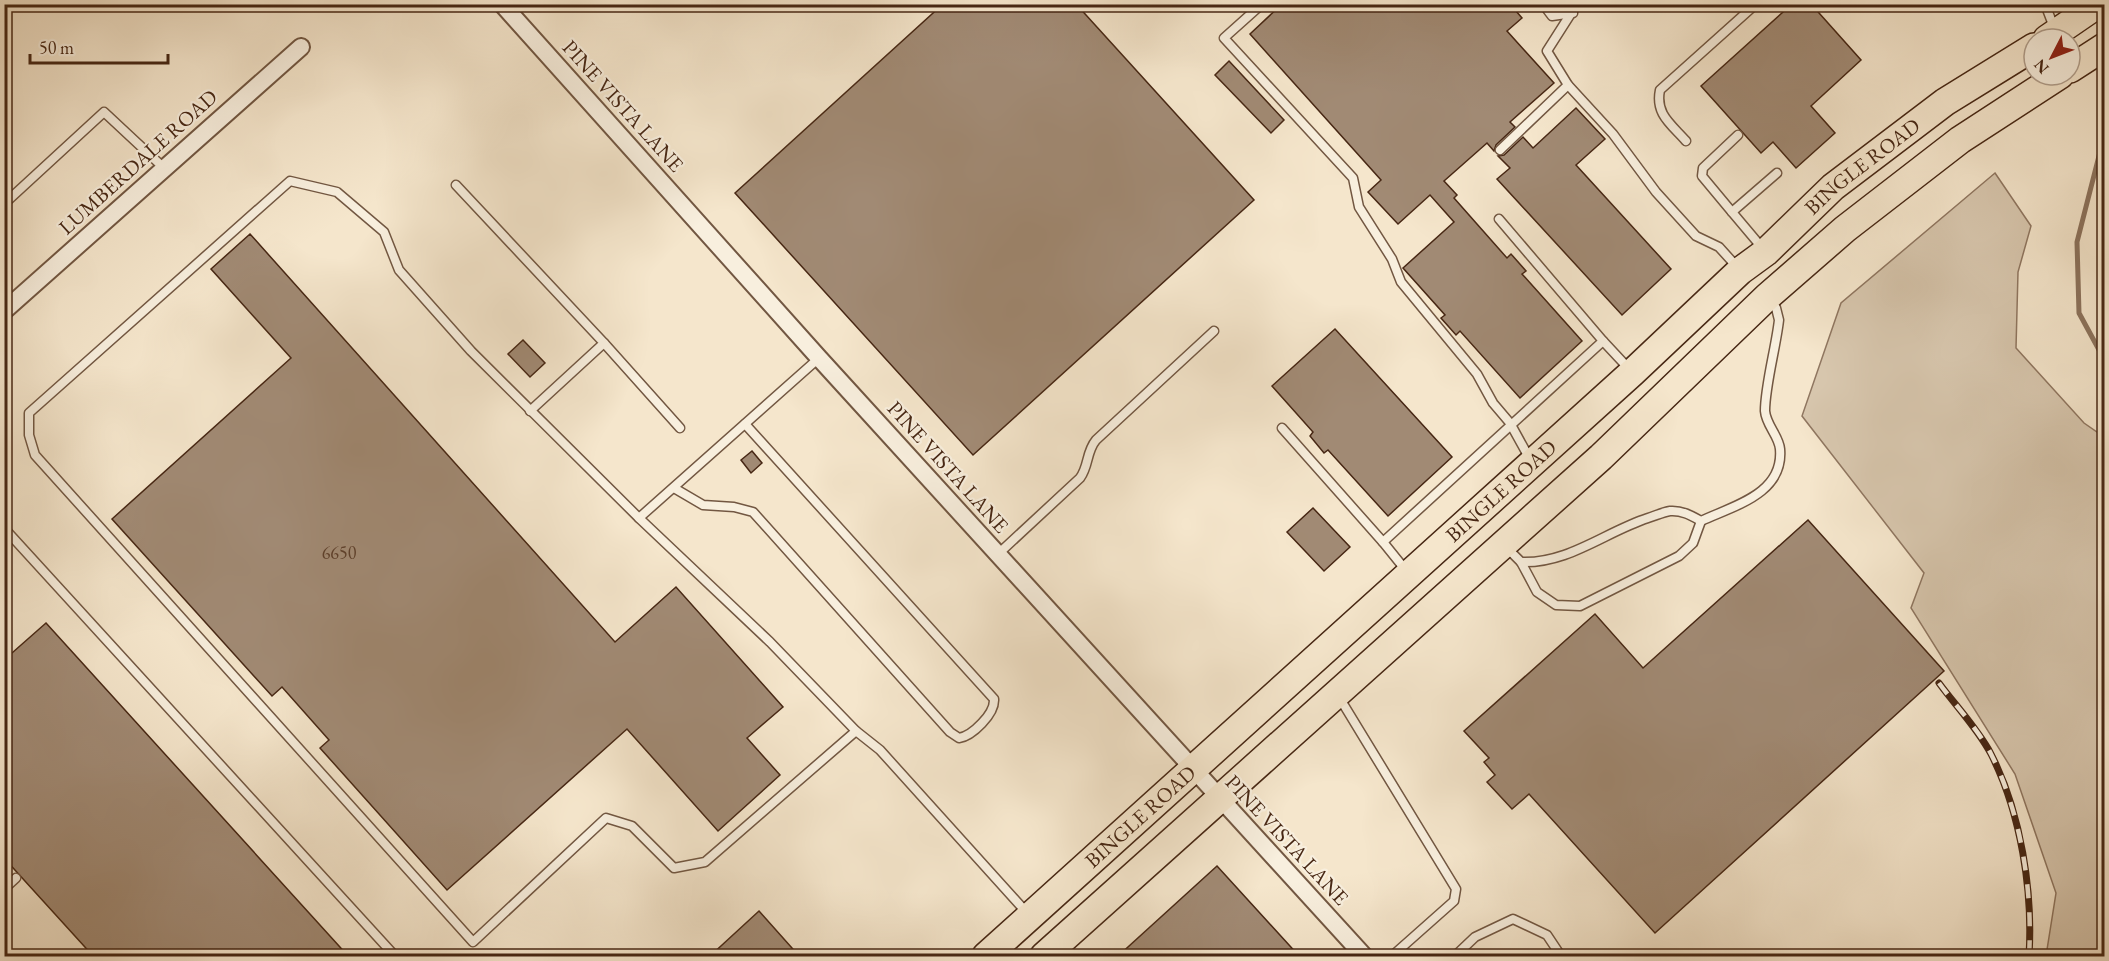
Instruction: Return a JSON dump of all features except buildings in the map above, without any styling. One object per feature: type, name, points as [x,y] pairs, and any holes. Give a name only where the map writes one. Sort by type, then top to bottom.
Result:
[{"type":"main road","name":"BINGLE ROAD","points":[[2082,27],[2098,4]]},
{"type":"main road","name":"BINGLE ROAD","points":[[2082,50],[2104,47]]},
{"type":"main road","name":"BINGLE ROAD","points":[[986,957],[1473,514],[1633,372],[1740,270],[1767,252],[1833,187],[1945,102],[2022,54]]},
{"type":"main road","name":"BINGLE ROAD","points":[[1044,957],[1337,694],[1512,553],[1601,458],[1767,297],[1845,229],[2022,86]]},
{"type":"main road","points":[[1740,270],[1767,297]]},
{"type":"main road","points":[[1473,514],[1512,553]]},
{"type":"street","name":"PINE VISTA LANE","points":[[502,4],[997,555],[1364,957]]},
{"type":"street","name":"LUMBERDALE ROAD","points":[[4,311],[301,47]]},
{"type":"lane","points":[[1262,4],[1224,38],[1353,178],[1359,207],[1392,259],[1401,282],[1477,374],[1493,404],[1510,423],[1531,462]]},
{"type":"lane","points":[[1543,4],[1552,16],[1575,9]]},
{"type":"lane","points":[[1686,141],[1660,112],[1657,103],[1660,90],[1756,4]]},
{"type":"lane","points":[[2045,4],[2053,27]]},
{"type":"lane","points":[[1575,9],[1547,51],[1568,85],[1614,134],[1656,192],[1696,236],[1719,247],[1740,270]]},
{"type":"lane","points":[[1500,150],[1568,85]]},
{"type":"lane","points":[[4,204],[104,112],[164,168]]},
{"type":"lane","points":[[1738,135],[1703,168],[1702,176],[1767,252]]},
{"type":"lane","points":[[1732,212],[1777,173]]},
{"type":"lane","points":[[856,731],[705,862],[674,868],[632,826],[606,818],[473,942],[35,455],[29,435],[29,413],[290,181],[337,192],[384,232],[399,270],[471,351],[639,518],[770,642],[856,731],[880,750],[1030,916]]},
{"type":"lane","points":[[456,185],[680,428]]},
{"type":"lane","points":[[1499,219],[1633,372]]},
{"type":"lane","points":[[1512,553],[1537,592],[1557,605],[1580,606],[1678,556],[1693,543],[1701,521],[1756,496],[1768,487],[1780,462],[1779,442],[1765,409],[1779,320],[1776,308],[1767,297]]},
{"type":"lane","points":[[997,555],[1080,478],[1085,470],[1089,448],[1096,440],[1214,331]]},
{"type":"lane","points":[[1383,542],[1603,340]]},
{"type":"lane","points":[[530,411],[604,343]]},
{"type":"lane","points":[[639,518],[819,358]]},
{"type":"lane","points":[[674,488],[703,505],[734,507],[753,512],[950,732],[959,738],[965,737],[979,725],[989,715],[994,699],[745,424]]},
{"type":"lane","points":[[1282,428],[1408,573]]},
{"type":"lane","points":[[1512,553],[1538,563],[1563,556],[1639,521],[1670,512],[1687,513],[1701,521]]},
{"type":"lane","points":[[4,528],[395,957]]},
{"type":"lane","points":[[1337,694],[1456,889],[1454,901],[1392,957]]},
{"type":"lane","points":[[4,889],[16,878]]},
{"type":"lane","points":[[1455,957],[1475,937],[1513,919],[1547,936],[1561,957]]},
{"type":"shaded area","points":[[1995,173],[2031,226],[2018,272],[2016,348],[2084,423],[2104,437],[2104,956],[2046,956],[2056,893],[2015,774],[1911,608],[1924,573],[1802,416],[1841,303]]},
{"type":"waterway","points":[[2104,147],[2100,152],[2077,242],[2079,313],[2104,359]]},
{"type":"railway","points":[[1939,683],[1986,745],[2010,801],[2027,879],[2029,956]]}]
